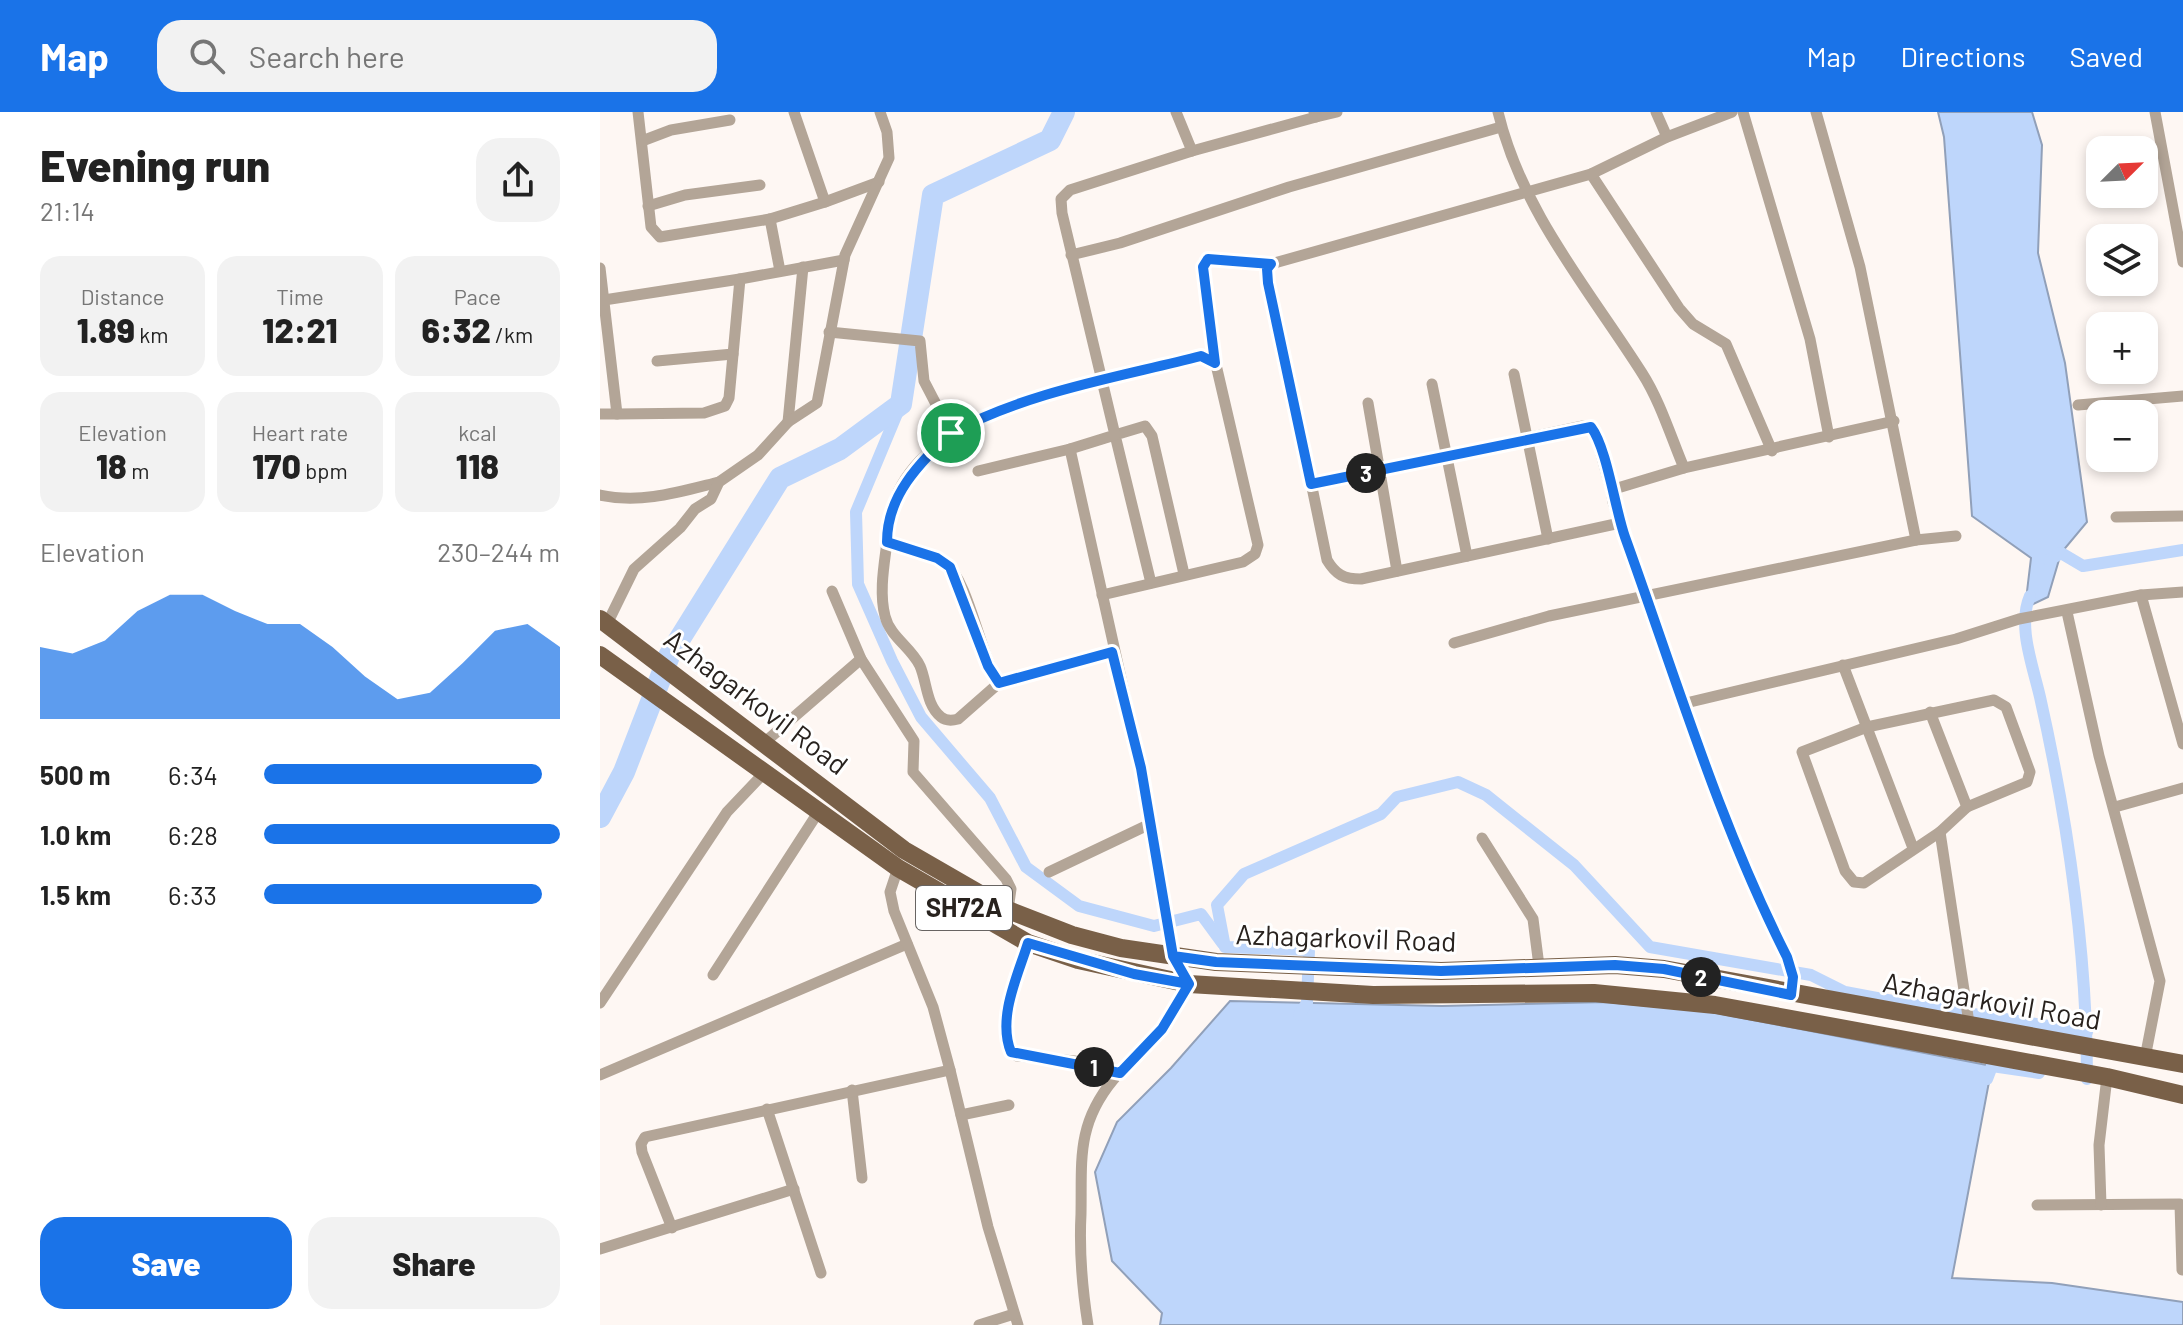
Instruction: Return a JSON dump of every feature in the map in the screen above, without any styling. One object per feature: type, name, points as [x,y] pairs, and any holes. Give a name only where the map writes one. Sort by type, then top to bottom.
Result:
[{"type":"main road","name":"Azhagarkovil Road","points":[[603,622],[904,850],[1008,910],[1084,938],[1216,962],[1441,971],[1539,966],[1664,969],[1968,1015],[2077,1044],[2183,1064]]},
{"type":"main road","name":"Azhagarkovil Road","points":[[605,659],[898,868],[1028,943],[1134,974],[1189,984],[1373,995],[1594,993],[1715,1005],[2094,1075],[2183,1095]]},
{"type":"street","points":[[638,112],[651,227],[660,237],[770,219],[879,182]]},
{"type":"street","points":[[794,112],[825,202]]},
{"type":"street","points":[[600,495],[631,499],[660,496],[719,482],[758,455],[788,422],[817,403],[844,260],[879,182],[890,147],[880,112]]},
{"type":"street","points":[[1176,112],[1192,151]]},
{"type":"street","points":[[1151,583],[1071,255],[1062,213],[1065,193],[1192,151],[1315,115],[1337,112]]},
{"type":"street","points":[[1498,112],[1523,190],[1605,322],[1643,375],[1684,468]]},
{"type":"street","points":[[1656,112],[1667,137]]},
{"type":"street","points":[[1102,595],[1243,562],[1255,554],[1258,545],[1215,363],[1203,263],[1213,259],[1271,264],[1523,190],[1591,174],[1667,137],[1732,112]]},
{"type":"street","points":[[1743,112],[1810,339],[1829,437]]},
{"type":"street","points":[[1816,112],[1860,267],[1916,540]]},
{"type":"street","points":[[2155,112],[2183,262]]},
{"type":"street","points":[[642,141],[671,130],[730,120]]},
{"type":"street","points":[[1071,255],[1120,243],[1289,187],[1501,127]]},
{"type":"street","points":[[1591,174],[1679,308],[1693,324],[1726,344],[1772,451]]},
{"type":"street","points":[[648,206],[685,195],[760,185]]},
{"type":"street","points":[[770,219],[780,271]]},
{"type":"street","points":[[604,300],[844,260]]},
{"type":"street","points":[[1271,264],[1267,269],[1268,283],[1327,560],[1334,571],[1346,579],[1361,579],[1620,523]]},
{"type":"street","points":[[788,422],[803,267]]},
{"type":"street","points":[[600,268],[617,414]]},
{"type":"street","points":[[600,414],[644,416],[717,411],[729,398],[740,279]]},
{"type":"street","points":[[829,332],[914,338],[923,347],[929,394],[951,433]]},
{"type":"street","points":[[657,361],[733,354]]},
{"type":"street","points":[[1112,652],[999,683],[958,719],[951,721],[942,718],[936,711],[920,665],[890,629],[885,615],[882,584],[890,516],[901,487],[951,433],[987,414],[1036,395],[1201,356],[1215,363]]},
{"type":"street","points":[[1514,374],[1548,539]]},
{"type":"street","points":[[1432,384],[1467,556]]},
{"type":"street","points":[[2078,405],[2183,396]]},
{"type":"street","points":[[1368,403],[1397,571]]},
{"type":"street","points":[[1611,490],[1684,468],[1772,451],[1894,421]]},
{"type":"street","points":[[978,471],[1070,449],[1145,426],[1150,429],[1184,574]]},
{"type":"street","points":[[1311,484],[1591,427],[1620,523],[1733,840],[1787,957],[1792,986]]},
{"type":"street","points":[[1070,449],[1112,652],[1141,768],[1173,956],[1189,984],[1162,1029],[1120,1073],[1094,1109],[1081,1141],[1079,1264],[1088,1325]]},
{"type":"street","points":[[603,622],[634,569],[680,528],[695,509],[711,499],[719,482]]},
{"type":"street","points":[[2116,517],[2183,516]]},
{"type":"street","points":[[1454,643],[1549,616],[1646,595],[1916,540],[1956,536]]},
{"type":"street","points":[[887,542],[937,558],[950,567],[988,666],[999,683]]},
{"type":"street","points":[[832,591],[861,659],[914,741],[911,766],[919,783],[1009,884],[1008,910]]},
{"type":"street","points":[[1686,703],[1956,639],[2019,619],[2141,595],[2183,592]]},
{"type":"street","points":[[2141,595],[2183,744]]},
{"type":"street","points":[[2067,612],[2099,756],[2160,981],[2145,1058]]},
{"type":"street","points":[[765,742],[861,659]]},
{"type":"street","points":[[1843,665],[1913,848]]},
{"type":"street","points":[[1994,700],[2006,707],[2030,777],[2022,786],[1967,807],[1940,832],[1864,883],[1854,882],[1845,871],[1802,752],[1867,727],[1930,712],[1994,700]]},
{"type":"street","points":[[1930,712],[1967,807]]},
{"type":"street","points":[[600,1003],[727,812],[766,771]]},
{"type":"street","points":[[2115,807],[2183,788]]},
{"type":"street","points":[[713,975],[819,811]]},
{"type":"street","points":[[1049,872],[1150,824]]},
{"type":"street","points":[[1940,832],[1968,1015]]},
{"type":"street","points":[[1482,838],[1533,919],[1539,966]]},
{"type":"street","points":[[904,850],[890,892],[894,911],[933,1007],[1016,1320],[979,1325]]},
{"type":"street","points":[[1028,943],[1010,1000],[1007,1043],[1011,1052],[1120,1073]]},
{"type":"street","points":[[600,1075],[907,944]]},
{"type":"street","points":[[672,1228],[642,1152],[641,1144],[645,1137],[950,1070]]},
{"type":"street","points":[[2094,1075],[2101,1205]]},
{"type":"street","points":[[852,1090],[862,1178]]},
{"type":"street","points":[[961,1115],[1009,1105]]},
{"type":"street","points":[[767,1109],[821,1273]]},
{"type":"street","points":[[600,1249],[794,1189]]},
{"type":"street","points":[[2037,1205],[2180,1204],[2182,1270]]},
{"type":"water","points":[[1938,112],[2032,112],[2042,145],[2038,253],[2065,363],[2087,522],[2061,553],[2048,597],[2025,608],[2031,558],[1972,516],[1944,137]]},
{"type":"water","points":[[1230,1001],[1442,1006],[1605,1002],[1706,1011],[1992,1066],[1952,1278],[2052,1283],[2183,1302],[2183,1325],[1160,1325],[1162,1313],[1112,1261],[1095,1172],[1117,1122],[1171,1068]]},
{"type":"waterway","points":[[600,817],[624,772],[669,656],[780,478],[840,449],[901,404],[933,195],[1050,140],[1064,112]]},
{"type":"waterway","points":[[901,404],[856,512],[858,584],[921,717],[990,798],[1026,867],[1079,906],[1154,926],[1201,914],[1223,944]]},
{"type":"waterway","points":[[2049,560],[2061,553],[2083,566],[2183,550]]},
{"type":"waterway","points":[[2030,596],[2026,608],[2026,633],[2050,744],[2080,934],[2087,1079]]},
{"type":"waterway","points":[[1299,1015],[1307,1003],[1309,950],[1225,947],[1217,905],[1244,874],[1381,814],[1397,797],[1458,782],[1486,795],[1574,865],[1650,947],[1811,975],[1845,992],[2087,1032]]},
{"type":"waterway","points":[[1987,1079],[1992,1066],[2039,1073]]},
{"type":"route","points":[[951,433],[923,459],[901,487],[890,516],[887,542],[937,558],[950,567],[988,666],[999,683],[1051,666],[1112,652],[1141,768],[1173,956],[1189,984],[1184,998],[1162,1029],[1120,1073],[1075,1061],[1017,1056],[1011,1052],[1007,1043],[1010,1000],[1028,943],[1078,960],[1189,984],[1173,956],[1216,962],[1441,971],[1615,965],[1664,969],[1791,995],[1793,977],[1787,957],[1733,840],[1613,502],[1598,440],[1591,427],[1583,426],[1311,484],[1268,283],[1267,269],[1271,264],[1208,259],[1203,267],[1215,363],[1201,356],[1036,395],[987,414],[951,433]]}]
